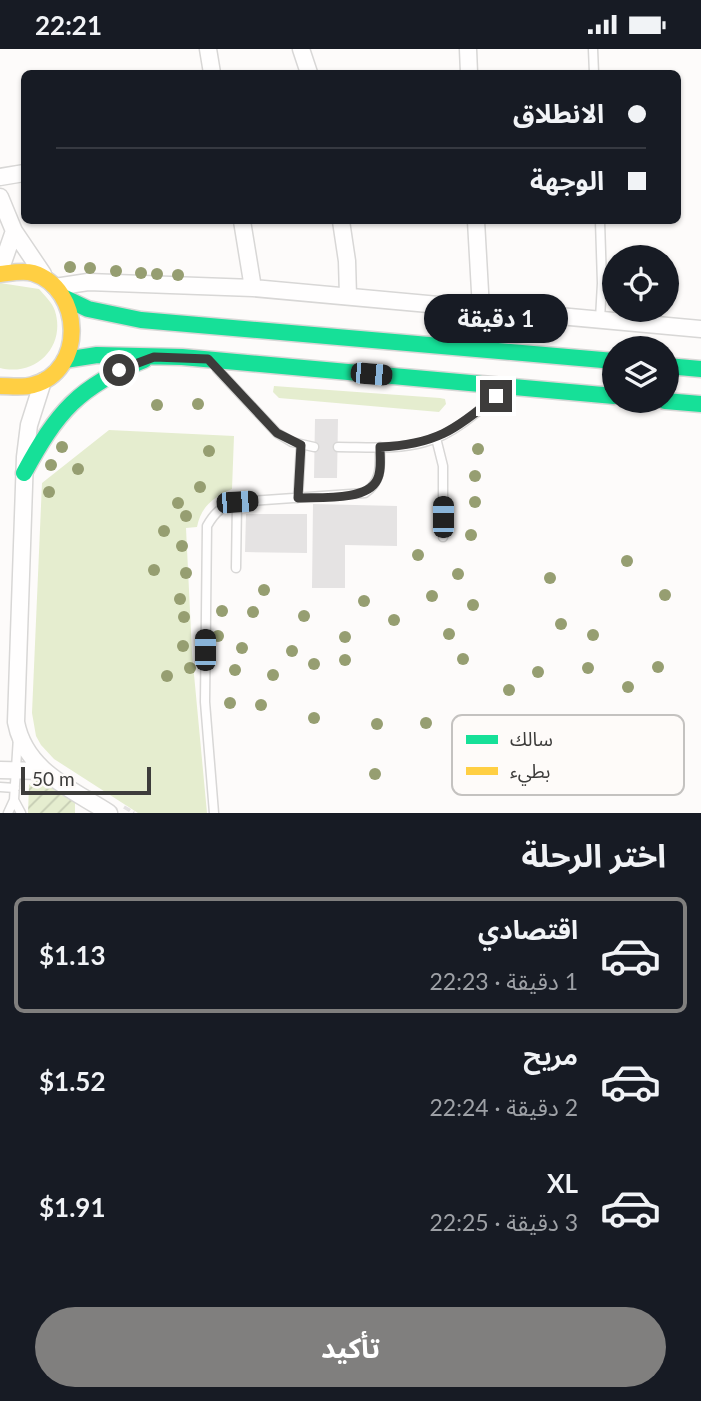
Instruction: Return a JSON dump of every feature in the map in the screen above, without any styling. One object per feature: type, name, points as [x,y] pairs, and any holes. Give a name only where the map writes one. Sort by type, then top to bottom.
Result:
[{"type":"highway","points":[[1,266],[24,272],[96,311],[141,320],[602,360]]},
{"type":"highway","points":[[0,386],[21,388],[43,381],[53,375],[65,361],[73,343],[73,315],[56,289]]},
{"type":"highway","points":[[65,361],[97,355],[208,359],[602,395]]},
{"type":"highway","points":[[24,473],[50,426],[74,398],[106,376],[154,357]]},
{"type":"highway","points":[[679,367],[701,369]]},
{"type":"highway","points":[[679,402],[701,404]]},
{"type":"street","points":[[208,49],[212,70]]},
{"type":"street","points":[[301,49],[308,70]]},
{"type":"street","points":[[468,49],[469,70]]},
{"type":"street","points":[[0,177],[21,174]]},
{"type":"street","points":[[0,197],[14,231],[56,289],[88,282],[253,288],[701,329]]},
{"type":"street","points":[[242,224],[253,288]]},
{"type":"street","points":[[341,224],[348,296]]},
{"type":"street","points":[[476,224],[481,309]]},
{"type":"street","points":[[1,266],[14,231]]},
{"type":"street","points":[[43,381],[29,425],[24,473],[16,714],[18,731],[25,749],[43,771],[116,809]]},
{"type":"street","points":[[8,770],[43,771]]},
{"type":"lane","points":[[593,49],[594,70]]},
{"type":"lane","points":[[600,224],[600,319]]},
{"type":"lane","points":[[208,359],[277,433],[301,445],[314,447]]},
{"type":"lane","points":[[338,447],[380,447],[416,444],[436,439],[485,406],[508,386]]},
{"type":"lane","points":[[436,439],[443,466],[443,537]]},
{"type":"lane","points":[[298,498],[301,445]]},
{"type":"lane","points":[[214,813],[205,702],[207,526],[214,514],[224,506],[237,502],[365,493],[377,481],[380,447]]},
{"type":"lane","points":[[236,568],[237,502]]},
{"type":"lane","points":[[8,813],[14,800],[15,787],[8,770],[18,731]]},
{"type":"lane","points":[[0,787],[15,787]]},
{"type":"lane","points":[[14,800],[21,813]]},
{"type":"path","points":[[116,809],[134,813]]},
{"type":"green space","points":[[0,283],[39,289],[55,311],[56,336],[52,347],[36,363],[25,368],[0,368]]},
{"type":"green space","points":[[274,386],[440,398],[445,399],[446,404],[439,412],[279,398],[273,392]]},
{"type":"green space","points":[[109,430],[234,436],[232,489],[209,503],[197,527],[186,528],[192,653],[207,813],[138,813],[54,759],[36,736],[32,713],[42,483]]},
{"type":"green space","points":[[34,780],[39,780],[75,802],[75,813],[28,813],[29,785]]},
{"type":"building","points":[[315,419],[338,419],[337,478],[314,478]]},
{"type":"building","points":[[313,504],[397,506],[397,546],[345,545],[345,588],[312,588]]},
{"type":"building","points":[[246,514],[307,514],[307,553],[245,552]]},
{"type":"traffic: fast","points":[[65,298],[88,309],[141,320],[602,360]]},
{"type":"traffic: fast","points":[[65,360],[97,355],[182,357],[602,395]]},
{"type":"traffic: fast","points":[[24,473],[48,433],[72,403],[102,380],[144,360]]},
{"type":"traffic: fast","points":[[679,367],[701,369]]},
{"type":"traffic: fast","points":[[679,402],[701,404]]},
{"type":"traffic: slow","points":[[0,274],[29,272],[50,282],[62,295],[72,330],[69,348],[62,364],[50,377],[29,386],[0,386]]},
{"type":"route","points":[[119,370],[154,357],[208,359],[277,433],[284,439],[301,445],[298,498],[365,493],[377,481],[380,447],[407,446],[436,439],[496,396]]}]
